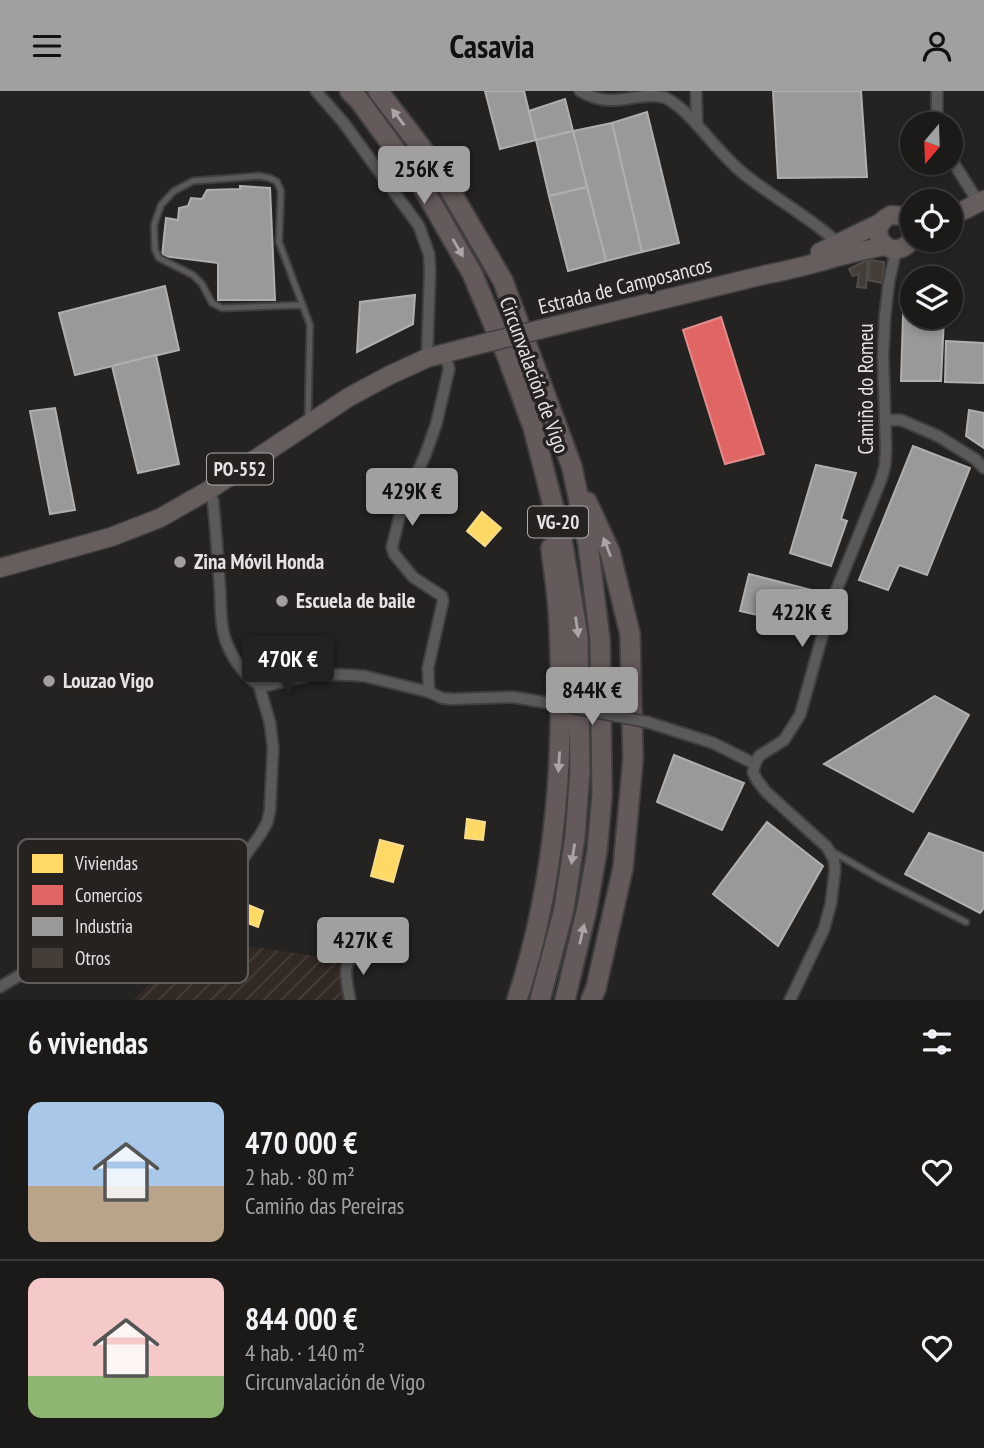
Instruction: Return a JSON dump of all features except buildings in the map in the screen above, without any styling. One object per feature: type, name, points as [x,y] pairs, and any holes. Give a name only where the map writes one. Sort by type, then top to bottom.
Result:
[{"type":"highway","name":"Circunvalación de Vigo","points":[[350,91],[422,186],[472,273],[533,427],[562,540],[578,636],[580,770],[575,837],[564,909],[540,1000]]},
{"type":"highway","name":"Circunvalación de Vigo","points":[[379,91],[437,168],[503,281],[572,467],[588,544],[600,640],[602,795],[597,851],[587,908],[565,1000]]},
{"type":"highway","points":[[517,1000],[547,879],[556,809],[562,717],[559,619],[551,539],[530,447],[533,427]]},
{"type":"highway","points":[[572,467],[610,552],[630,634],[633,759],[623,868],[591,1000]]},
{"type":"main road","points":[[963,202],[981,197]]},
{"type":"main road","points":[[963,209],[981,197]]},
{"type":"main road","name":"Estrada de Camposancos","points":[[768,274],[835,241],[900,233]]},
{"type":"main road","name":"Estrada de Camposancos","points":[[0,568],[111,537],[160,518],[209,490],[359,391],[427,358],[800,268],[900,234]]},
{"type":"street","points":[[316,91],[343,122],[419,226],[429,254],[430,270],[427,358]]},
{"type":"street","points":[[580,91],[600,100],[653,95],[671,101],[741,172],[835,241]]},
{"type":"street","points":[[696,91],[696,125]]},
{"type":"street","points":[[937,91],[937,112]]},
{"type":"street","points":[[963,174],[981,197]]},
{"type":"street","name":"Camiño do Romeu","points":[[755,764],[760,756],[784,740],[800,715],[832,601],[885,466],[885,316],[889,281],[900,240]]},
{"type":"street","points":[[429,692],[428,668],[442,596],[413,577],[394,554],[392,547],[403,503],[424,459],[436,425],[449,369],[445,353]]},
{"type":"street","points":[[885,420],[901,420],[938,436],[975,459],[984,468]]},
{"type":"street","points":[[209,490],[213,502],[222,621],[227,644],[252,681],[259,685],[266,686],[314,674],[349,675],[364,676],[429,692],[442,698],[513,697],[647,722],[713,743],[755,764],[757,781],[766,792],[827,847],[834,860],[831,903],[824,929],[790,1000]]},
{"type":"street","points":[[248,852],[267,823],[270,810],[273,748],[271,723],[259,685]]},
{"type":"street","points":[[350,1000],[346,971],[348,962],[359,954],[375,954]]},
{"type":"street","points":[[0,987],[18,976]]},
{"type":"lane","points":[[303,305],[222,308],[212,303],[194,275],[159,258],[155,250],[154,225],[161,205],[174,191],[193,181],[259,176],[277,182],[281,191],[279,242],[303,305],[310,325],[307,424]]},
{"type":"lane","points":[[828,850],[966,922]]},
{"type":"shaded area","points":[[248,946],[342,960],[341,977],[346,1000],[133,1000],[150,983],[248,983]]},
{"type":"place","name":"Zina Móvil Honda","points":[[180,562]]},
{"type":"place","name":"Escuela de baile","points":[[282,601]]},
{"type":"place","name":"Louzao Vigo","points":[[49,681]]}]
